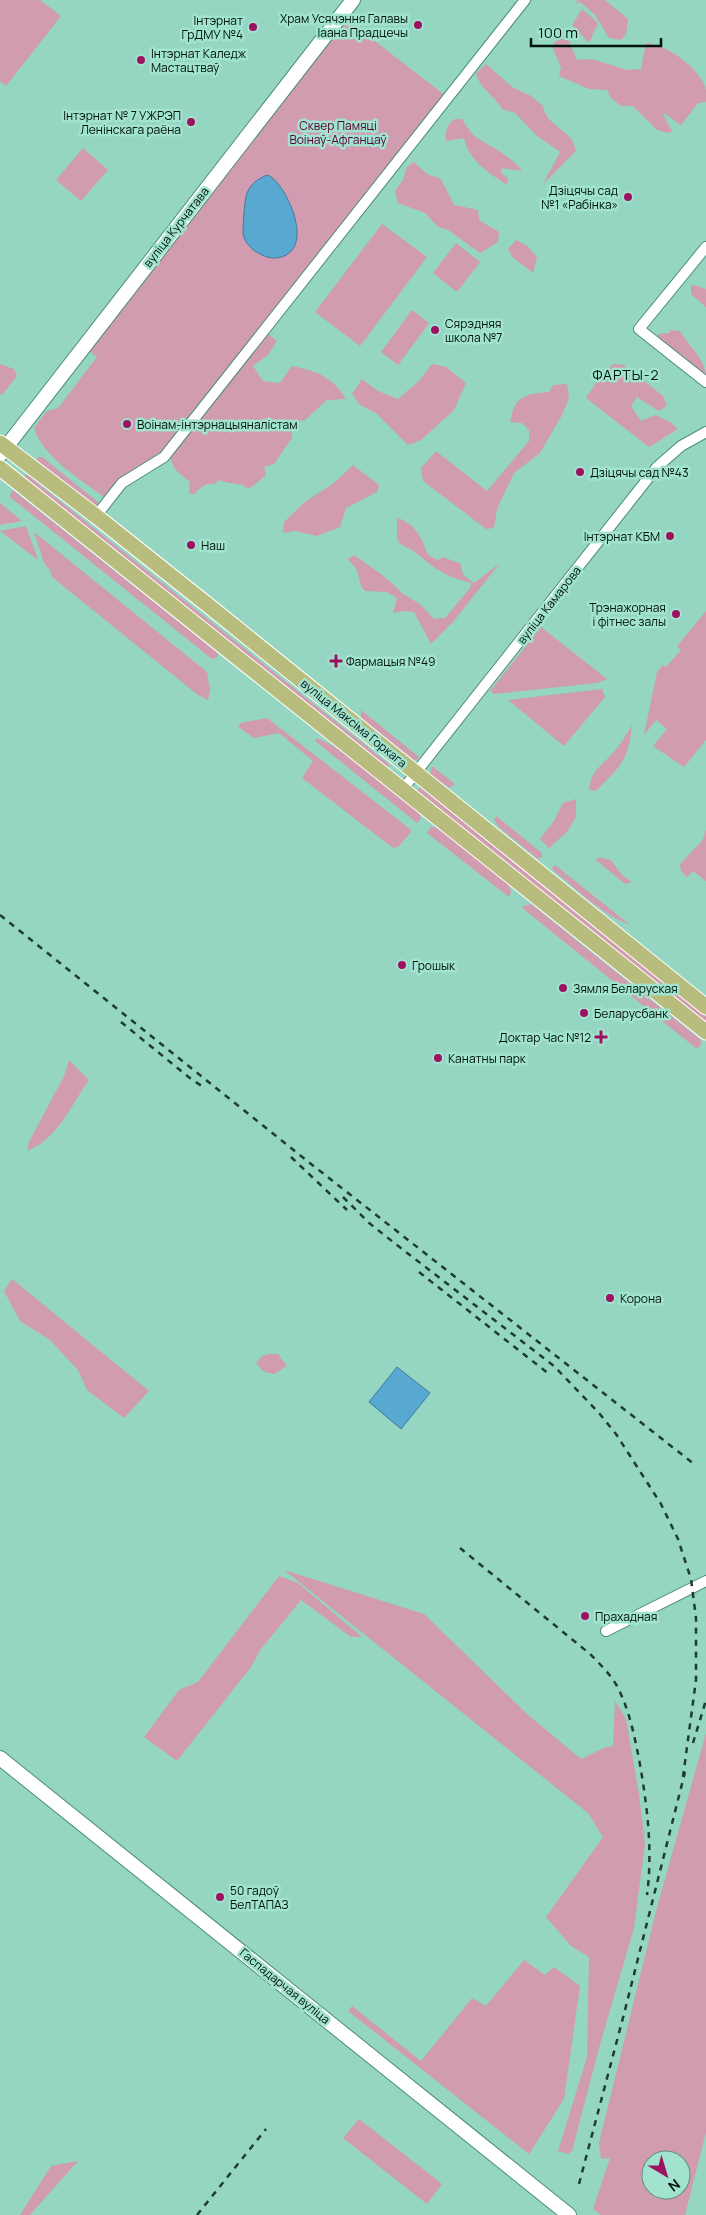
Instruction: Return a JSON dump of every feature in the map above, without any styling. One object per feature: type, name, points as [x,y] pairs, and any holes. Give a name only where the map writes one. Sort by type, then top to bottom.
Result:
[{"type":"main road","name":"вуліца Максіма Горкага","points":[[2,448],[96,516],[706,1007]]},
{"type":"main road","name":"вуліца Максіма Горкага","points":[[0,468],[706,1032]]},
{"type":"street","name":"вуліца Курчатава","points":[[2,448],[353,0]]},
{"type":"street","points":[[96,516],[122,483],[164,456],[525,0]]},
{"type":"street","points":[[706,247],[639,329],[706,382]]},
{"type":"street","name":"вуліца Камарова","points":[[403,789],[657,468],[681,446],[706,432]]},
{"type":"street","points":[[606,1631],[706,1581]]},
{"type":"street","name":"Гаспадарчая вуліца","points":[[0,1758],[569,2215]]},
{"type":"green space","points":[[0,0],[40,0],[61,16],[6,86],[0,81]]},
{"type":"green space","points":[[578,0],[605,0],[628,19],[626,34],[621,40],[609,38],[595,15],[580,2],[575,4]]},
{"type":"green space","points":[[582,9],[598,23],[589,43],[572,25]]},
{"type":"green space","name":"Сквер Памяці Воінаў-Афганцаў","points":[[346,19],[446,96],[164,450],[121,477],[104,497],[63,467],[45,448],[34,428],[47,411],[58,408],[97,357],[89,351]]},
{"type":"green space","points":[[559,38],[569,41],[577,60],[592,59],[627,70],[641,69],[646,43],[664,48],[682,59],[697,74],[706,90],[706,102],[698,103],[681,125],[664,113],[672,131],[669,133],[657,130],[633,106],[621,106],[611,98],[607,90],[589,89],[559,76],[561,68],[552,46]]},
{"type":"green space","points":[[486,64],[512,87],[531,96],[543,106],[549,119],[574,144],[576,151],[543,184],[560,152],[537,136],[515,113],[502,109],[484,88],[476,73]]},
{"type":"green space","points":[[455,119],[462,119],[475,136],[507,157],[522,171],[501,168],[501,173],[508,178],[507,185],[475,160],[464,138],[446,141],[447,128]]},
{"type":"green space","points":[[83,148],[108,170],[81,201],[56,180]]},
{"type":"green space","points":[[414,162],[427,174],[441,179],[454,205],[478,210],[479,220],[499,232],[498,242],[480,253],[448,230],[438,227],[425,213],[398,203],[395,191],[403,180],[407,167]]},
{"type":"green space","points":[[382,224],[427,257],[360,346],[315,312]]},
{"type":"green space","points":[[516,240],[527,246],[537,257],[533,273],[512,257],[508,249]]},
{"type":"green space","points":[[456,243],[480,262],[457,292],[433,273]]},
{"type":"green space","points":[[691,284],[706,289],[706,307],[691,294]]},
{"type":"green space","points":[[412,310],[429,323],[398,365],[381,352]]},
{"type":"green space","points":[[670,330],[680,331],[700,359],[706,379],[665,345],[657,334],[670,333]]},
{"type":"green space","points":[[268,334],[277,341],[268,355],[253,366],[263,381],[280,383],[292,366],[323,376],[341,391],[346,399],[327,400],[305,420],[292,423],[292,438],[274,464],[264,467],[266,475],[249,489],[242,485],[219,480],[215,484],[203,486],[194,495],[189,493],[190,482],[174,467],[170,453]]},
{"type":"green space","points":[[0,364],[14,369],[17,376],[2,395],[0,394]]},
{"type":"green space","points":[[432,364],[446,367],[466,383],[454,410],[421,440],[408,445],[376,413],[360,405],[352,394],[362,379],[378,391],[398,399],[420,380]]},
{"type":"green space","points":[[613,364],[624,365],[663,396],[667,405],[659,411],[637,397],[631,406],[641,421],[655,415],[670,422],[678,429],[649,447],[586,398],[595,384]]},
{"type":"green space","points":[[567,384],[569,398],[562,415],[540,453],[514,473],[497,509],[494,528],[486,529],[423,481],[421,468],[436,451],[487,491],[529,441],[529,430],[522,423],[510,422],[518,402],[522,398],[533,394],[549,392],[553,385]]},
{"type":"green space","points":[[38,457],[42,457],[98,502],[98,505],[92,506],[36,461]]},
{"type":"green space","points":[[353,465],[379,485],[377,492],[346,508],[340,527],[317,536],[295,531],[283,533],[284,522],[306,501],[334,483]]},
{"type":"green space","points":[[26,474],[390,765],[386,769],[22,479]]},
{"type":"green space","points":[[14,491],[218,653],[218,657],[212,659],[10,497],[11,492]]},
{"type":"green space","points":[[0,503],[22,521],[0,525]]},
{"type":"green space","points":[[397,518],[413,527],[428,555],[438,560],[443,557],[461,564],[464,575],[474,583],[500,563],[453,622],[431,644],[414,612],[393,613],[397,598],[387,592],[365,591],[361,586],[357,570],[348,559],[354,555],[385,577],[403,594],[420,604],[434,619],[445,618],[470,588],[471,583],[451,577],[400,544],[397,538]]},
{"type":"green space","points":[[26,526],[38,560],[0,531]]},
{"type":"green space","points":[[34,532],[207,672],[210,690],[208,700],[198,695],[52,577],[50,570],[44,563]]},
{"type":"green space","points":[[706,611],[706,740],[684,767],[653,746],[667,729],[656,720],[644,735],[657,672],[663,665],[666,667],[681,650],[677,646]]},
{"type":"green space","points":[[541,627],[607,679],[597,683],[494,694],[490,691]]},
{"type":"green space","points":[[602,689],[605,697],[564,746],[508,700]]},
{"type":"green space","points":[[361,710],[419,757],[417,760],[414,760],[361,718]]},
{"type":"green space","points":[[267,718],[410,829],[411,832],[398,847],[393,848],[302,778],[313,761],[279,733],[254,738],[238,727],[241,723]]},
{"type":"green space","points":[[632,725],[631,737],[622,762],[596,791],[589,790],[594,774],[618,747]]},
{"type":"green space","points":[[317,738],[339,749],[419,813],[421,818],[417,823],[315,741]]},
{"type":"green space","points":[[432,766],[455,784],[449,788],[430,774]]},
{"type":"green space","points":[[421,788],[706,1016],[706,1023],[418,793],[418,789]]},
{"type":"green space","points":[[576,799],[576,817],[567,832],[549,848],[540,839],[554,821],[563,803]]},
{"type":"green space","points":[[496,816],[542,853],[542,857],[538,859],[499,827],[494,820]]},
{"type":"green space","points":[[431,827],[436,827],[509,885],[511,892],[509,897],[427,833]]},
{"type":"green space","points":[[706,830],[706,881],[693,871],[687,877],[681,871],[680,864],[702,841]]},
{"type":"green space","points":[[598,857],[611,860],[622,875],[632,882],[625,884],[596,860]]},
{"type":"green space","points":[[555,865],[630,925],[609,915],[590,901],[554,871],[552,868]]},
{"type":"green space","points":[[531,904],[701,1040],[701,1045],[697,1049],[521,907]]},
{"type":"green space","points":[[69,1060],[89,1080],[55,1130],[38,1146],[27,1151],[29,1142],[64,1076]]},
{"type":"green space","points":[[12,1279],[149,1391],[124,1418],[87,1390],[78,1370],[50,1340],[20,1321],[4,1291]]},
{"type":"green space","points":[[278,1354],[287,1366],[274,1374],[264,1372],[256,1363],[262,1356]]},
{"type":"green space","points":[[284,1570],[424,1614],[527,1714],[581,1759],[606,1747],[613,1746],[615,1701],[626,1719],[639,1794],[645,1844],[634,1928],[599,2048],[572,2151],[568,2154],[558,2151],[587,2057],[589,1957],[571,1946],[546,1917],[603,1837],[588,1813]]},
{"type":"green space","points":[[279,1576],[298,1583],[362,1637],[351,1637],[301,1600],[261,1649],[251,1667],[177,1761],[144,1737],[179,1690],[198,1682]]},
{"type":"green space","points":[[706,1733],[706,2132],[691,2191],[691,2150],[641,2150],[641,2200],[689,2200],[685,2215],[601,2215],[593,2209],[610,2158],[601,2159],[599,2143],[656,1911]]},
{"type":"green space","points":[[524,1960],[545,1975],[554,1967],[580,1986],[564,2099],[529,2154],[348,2011],[352,2006],[421,2061],[472,1998],[486,2006]]},
{"type":"green space","points":[[359,2119],[442,2184],[427,2204],[343,2138]]},
{"type":"green space","points":[[78,2161],[30,2215],[20,2215],[51,2166]]},
{"type":"water","points":[[267,175],[282,189],[289,202],[297,231],[296,243],[289,253],[276,258],[259,254],[249,246],[243,231],[245,200],[248,191],[255,182]]},
{"type":"water","points":[[397,1367],[430,1393],[401,1429],[369,1402]]},
{"type":"railway","points":[[0,915],[306,1160],[694,1464]]},
{"type":"railway","points":[[121,1022],[191,1079],[205,1088]]},
{"type":"railway","points":[[291,1157],[347,1210]]},
{"type":"railway","points":[[343,1197],[368,1222],[554,1366],[599,1413],[616,1434],[661,1504],[678,1539],[691,1579],[696,1618],[696,1680],[683,1777]]},
{"type":"railway","points":[[419,1272],[549,1374]]},
{"type":"railway","points":[[460,1548],[590,1654],[608,1673],[617,1686],[625,1704],[633,1731],[644,1793],[649,1844],[647,1895]]},
{"type":"railway","points":[[693,1743],[706,1700]]},
{"type":"railway","points":[[579,2184],[685,1772]]},
{"type":"railway","points":[[197,2215],[266,2129]]},
{"type":"place","name":"Храм Усячэння Галавы Іаана Прадцечы","points":[[418,25]]},
{"type":"place","name":"Інтэрнат ГрДМУ №4","points":[[253,27]]},
{"type":"place","name":"Інтэрнат Каледж Мастацтваў","points":[[141,60]]},
{"type":"place","name":"Інтэрнат № 7 УЖРЭП Ленінскага раёна","points":[[191,122]]},
{"type":"place","name":"Дзіцячы сад №1 «Рабінка»","points":[[628,197]]},
{"type":"place","name":"Сярэдняя школа №7","points":[[435,330]]},
{"type":"place","name":"Воінам-інтэрнацыяналістам","points":[[127,424]]},
{"type":"place","name":"Дзіцячы сад №43","points":[[580,472]]},
{"type":"place","name":"Інтэрнат КБМ","points":[[670,536]]},
{"type":"place","name":"Наш","points":[[191,545]]},
{"type":"place","name":"Трэнажорная і фітнес залы","points":[[676,614]]},
{"type":"place","name":"Фармацыя №49","points":[[336,661]]},
{"type":"place","name":"Грошык","points":[[402,965]]},
{"type":"place","name":"Зямля Беларуская","points":[[563,988]]},
{"type":"place","name":"Беларусбанк","points":[[584,1013]]},
{"type":"place","name":"Доктар Час №12","points":[[601,1037]]},
{"type":"place","name":"Канатны парк","points":[[438,1058]]},
{"type":"place","name":"Корона","points":[[610,1298]]},
{"type":"place","name":"Прахадная","points":[[585,1616]]},
{"type":"place","name":"50 гадоў БелТАПАЗ","points":[[220,1897]]},
{"type":"district","name":"ФАРТЫ-2","points":[[626,374]]}]
